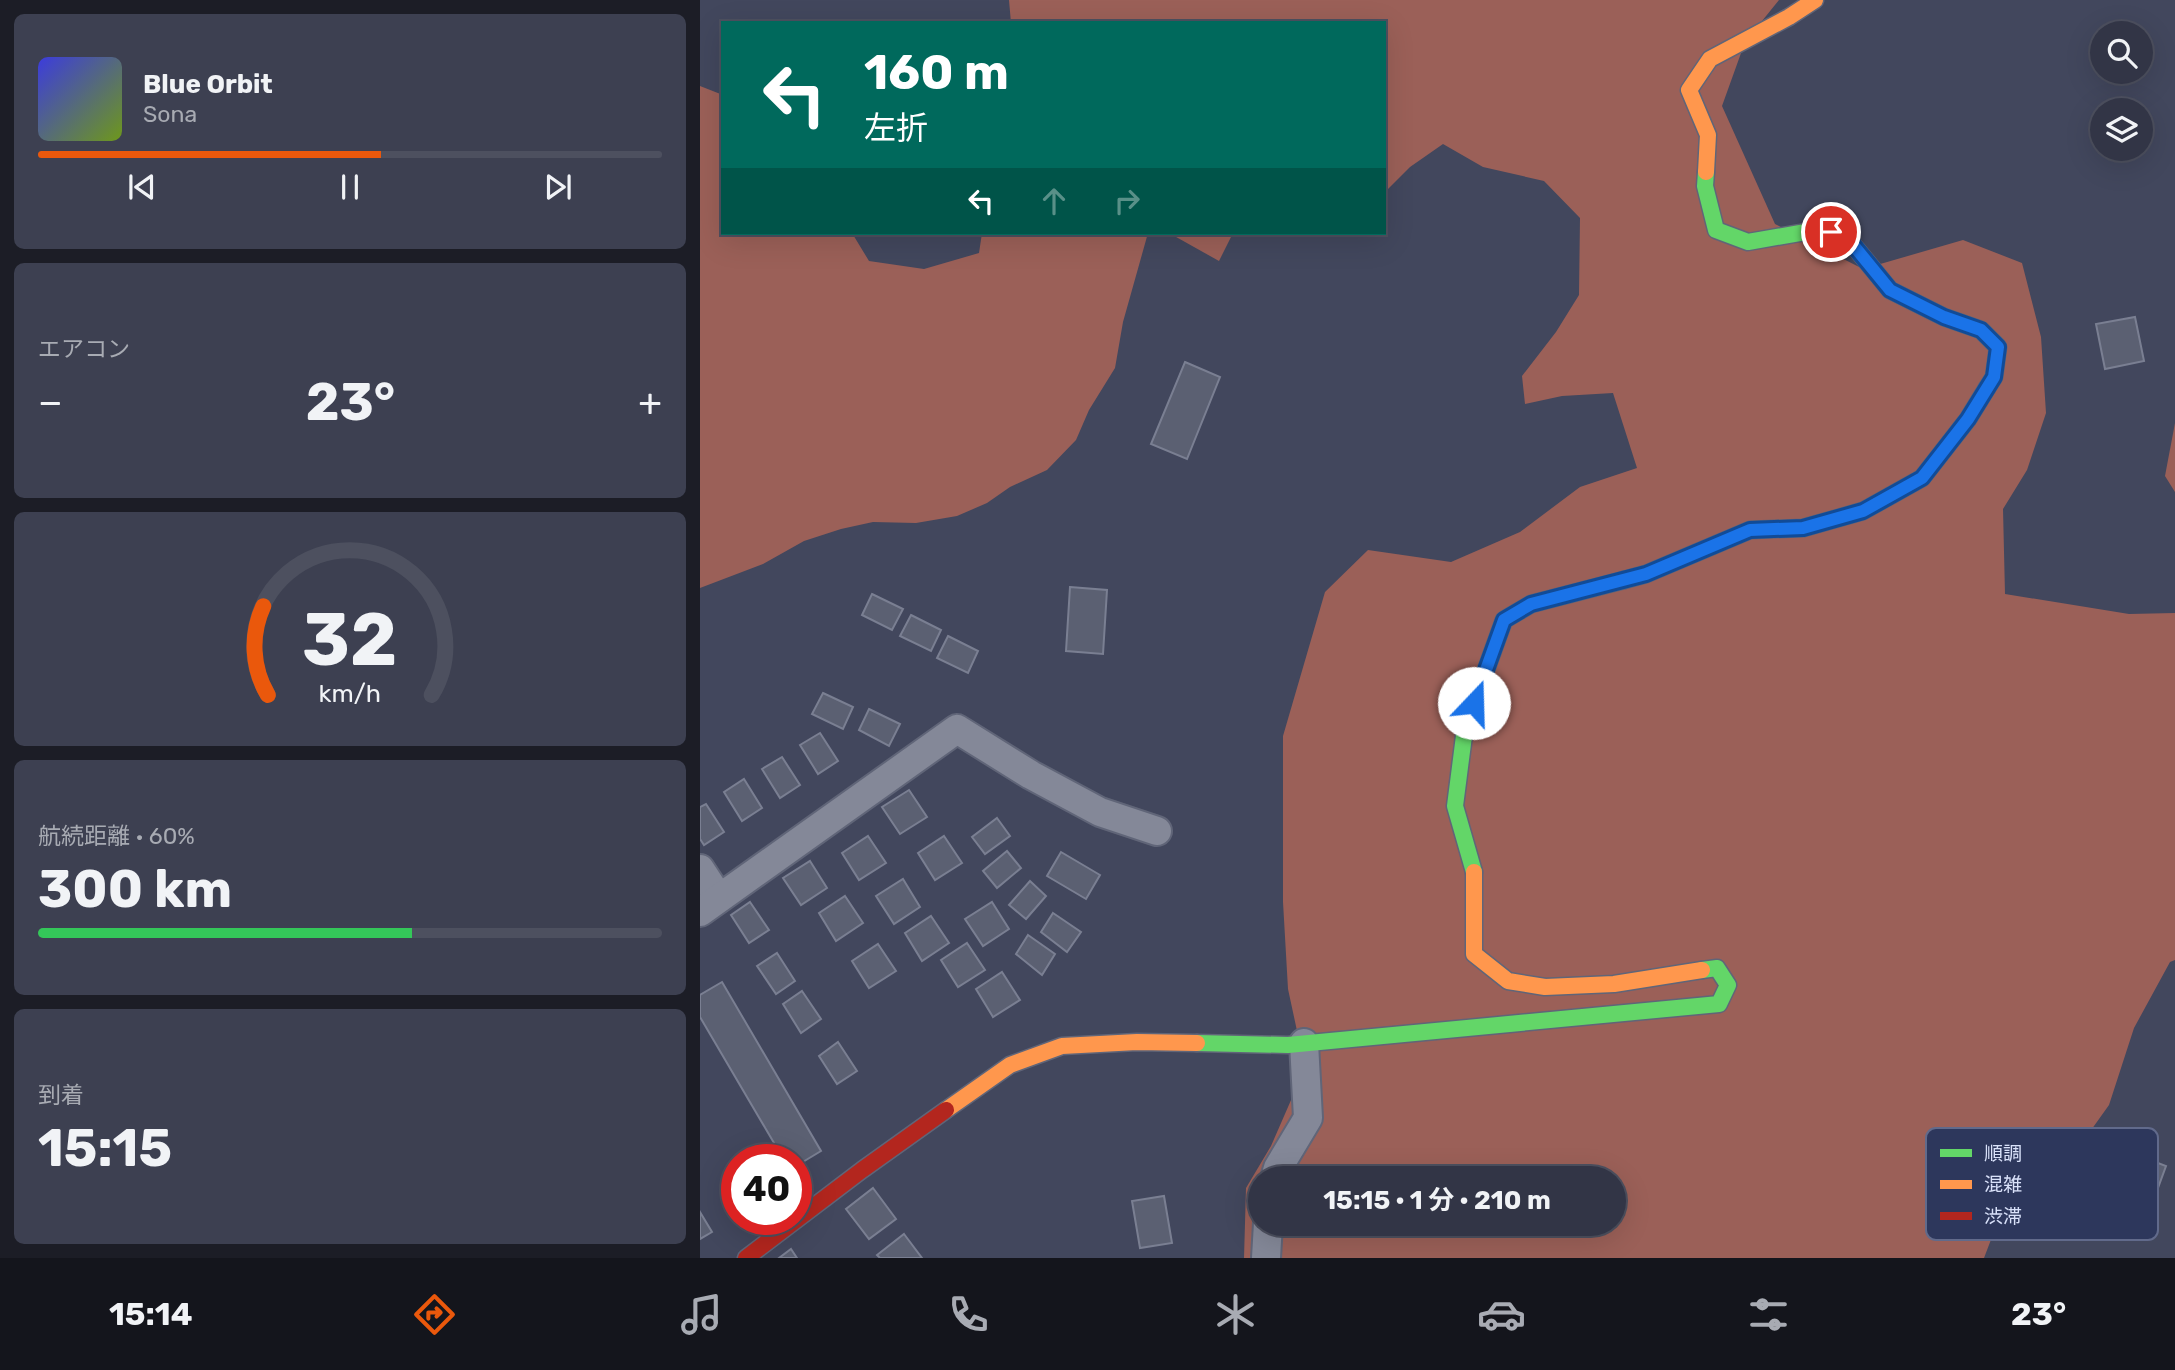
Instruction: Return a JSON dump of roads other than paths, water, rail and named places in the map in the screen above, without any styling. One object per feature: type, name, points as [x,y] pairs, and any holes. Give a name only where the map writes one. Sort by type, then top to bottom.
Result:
[{"type":"street","points":[[746,1258],[862,1170],[1010,1065],[1062,1046],[1137,1042],[1288,1045],[1719,1004],[1728,985],[1717,968],[1614,984],[1545,987],[1508,981],[1474,954],[1474,867],[1455,806],[1465,728],[1504,620],[1531,604],[1646,574],[1750,530],[1803,528],[1863,511],[1922,478],[1968,419],[1994,377],[1998,347],[1981,330],[1944,317],[1890,290],[1845,235],[1817,230],[1748,242],[1716,230],[1705,186],[1708,135],[1689,90],[1710,59],[1815,0]]},
{"type":"street","points":[[700,869],[710,905],[957,729],[1031,775],[1100,812],[1157,831]]},
{"type":"street","points":[[1279,1166],[1308,1118],[1304,1043]]},
{"type":"street","points":[[1266,1258],[1267,1236]]}]
